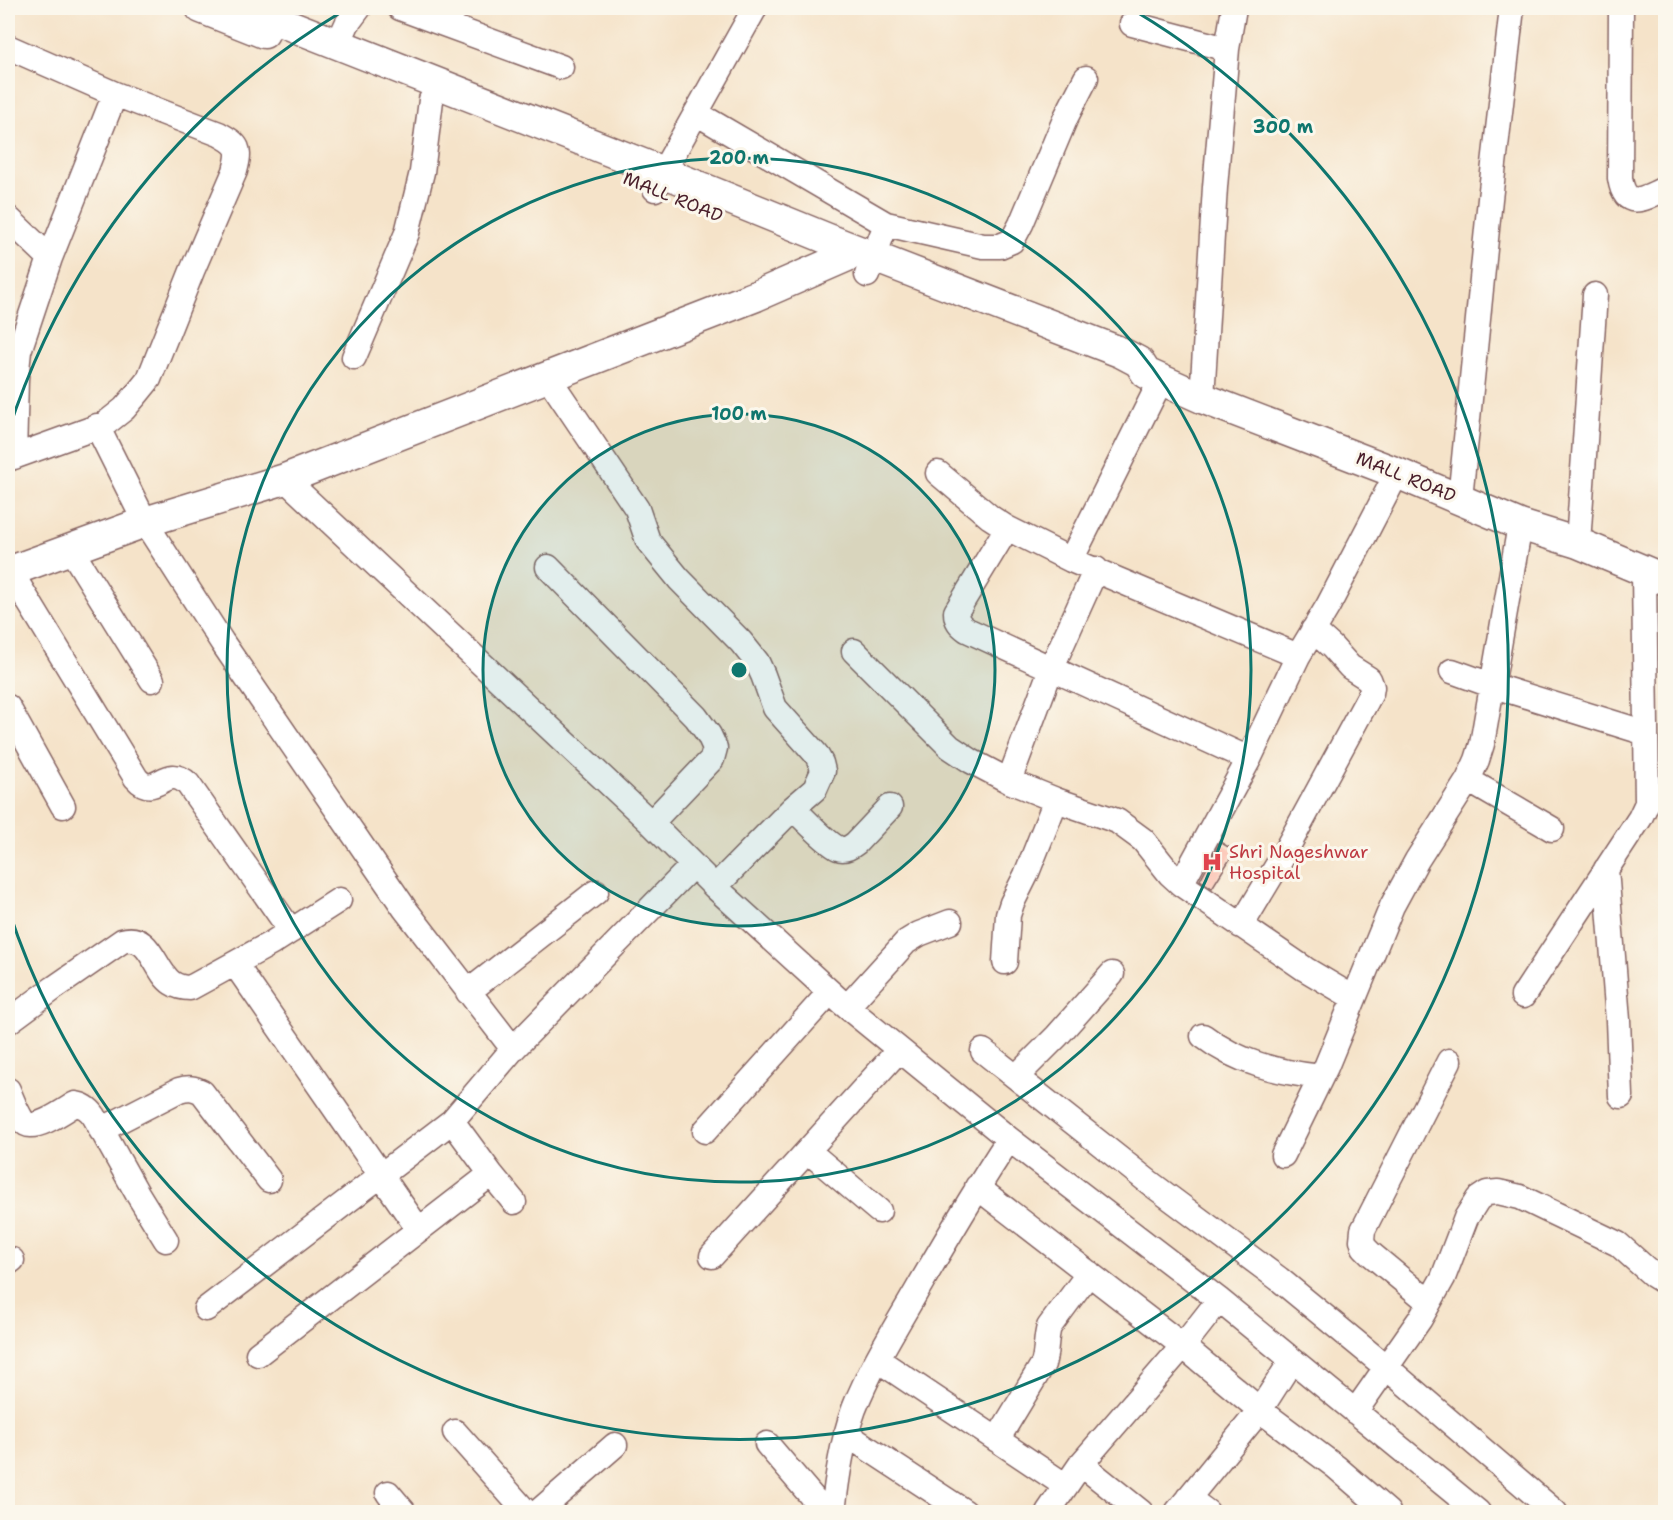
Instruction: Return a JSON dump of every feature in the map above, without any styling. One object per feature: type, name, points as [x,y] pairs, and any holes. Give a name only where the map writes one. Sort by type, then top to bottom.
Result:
[{"type":"main road","name":"MALL ROAD","points":[[246,8],[338,44],[659,181],[859,261],[1114,370],[1133,376],[1154,377],[1202,398],[1397,473],[1520,525],[1578,543],[1655,576]]},
{"type":"main road","name":"MALL ROAD","points":[[213,10],[431,100],[659,181]]},
{"type":"main road","points":[[9,571],[145,522],[285,479],[756,296],[859,261]]},
{"type":"street","points":[[338,44],[347,24],[359,8]]},
{"type":"street","points":[[400,8],[561,67]]},
{"type":"street","points":[[659,181],[755,8]]},
{"type":"street","points":[[1202,398],[1215,187],[1227,49],[1234,8]]},
{"type":"street","points":[[1460,499],[1512,8]]},
{"type":"street","points":[[1621,8],[1620,178],[1622,190],[1635,200],[1645,199],[1665,188]]},
{"type":"street","points":[[1132,24],[1227,49]]},
{"type":"street","points":[[8,47],[115,94],[219,134],[232,142],[239,150],[235,171],[192,270],[149,379],[124,409],[105,424],[11,458],[12,387],[19,351],[50,258],[115,94]]},
{"type":"street","points":[[696,114],[886,224],[983,246],[1000,246],[1012,241],[1021,224],[1066,117],[1086,78]]},
{"type":"street","points":[[354,357],[406,233],[422,172],[431,100]]},
{"type":"street","points":[[8,218],[50,258]]},
{"type":"street","points":[[859,261],[886,224]]},
{"type":"street","points":[[1578,543],[1594,294]]},
{"type":"street","points":[[548,377],[637,509],[648,541],[679,579],[741,642],[757,662],[775,708],[816,754],[821,763],[823,771],[815,789],[793,808],[715,887]]},
{"type":"street","points":[[1071,560],[1154,377]]},
{"type":"street","points":[[97,426],[145,522],[222,642],[405,909],[513,1049]]},
{"type":"street","points":[[938,473],[1006,528],[1071,560],[1298,656]]},
{"type":"street","points":[[1181,884],[1249,759],[1298,656],[1328,606],[1397,473]]},
{"type":"street","points":[[285,479],[651,823],[715,887],[839,999],[1009,1139],[1218,1299],[1478,1512]]},
{"type":"street","points":[[1283,1155],[1321,1077],[1392,906],[1468,780],[1477,760],[1482,744],[1520,525]]},
{"type":"street","points":[[1006,528],[956,612],[961,626],[1249,759]]},
{"type":"street","points":[[69,548],[152,680]]},
{"type":"street","points":[[548,567],[696,717],[710,735],[715,748],[712,759],[651,823]]},
{"type":"street","points":[[1009,781],[1051,669],[1096,569]]},
{"type":"street","points":[[9,571],[139,783],[153,785],[174,776],[181,777],[291,932]]},
{"type":"street","points":[[1523,996],[1640,818],[1647,803],[1646,734],[1655,576]]},
{"type":"street","points":[[1241,926],[1285,851],[1371,693],[1372,687],[1368,679],[1350,667],[1313,630]]},
{"type":"street","points":[[854,651],[950,747],[1009,781],[1118,821],[1143,840],[1181,884],[1305,969],[1354,998]]},
{"type":"street","points":[[1452,671],[1646,734]]},
{"type":"street","points":[[8,707],[63,806]]},
{"type":"street","points":[[1468,780],[1552,829]]},
{"type":"street","points":[[1005,962],[1008,915],[1056,800]]},
{"type":"street","points":[[793,808],[829,842],[843,849],[856,843],[890,807]]},
{"type":"street","points":[[206,1309],[452,1120],[513,1049],[693,865]]},
{"type":"street","points":[[1606,869],[1618,1020],[1621,1096]]},
{"type":"street","points":[[468,992],[596,892]]},
{"type":"street","points":[[8,1022],[122,941],[128,939],[144,943],[165,977],[181,988],[190,988],[291,932],[339,900]]},
{"type":"street","points":[[705,1131],[839,999],[906,942],[919,934],[950,922]]},
{"type":"street","points":[[235,964],[419,1230]]},
{"type":"street","points":[[1016,1077],[1057,1036],[1112,974]]},
{"type":"street","points":[[1203,1036],[1218,1047],[1267,1068],[1286,1073],[1321,1077]]},
{"type":"street","points":[[712,1256],[899,1050]]},
{"type":"street","points":[[983,1051],[1149,1183],[1279,1279],[1556,1512]]},
{"type":"street","points":[[1429,1302],[1371,1254],[1364,1247],[1362,1240],[1363,1230],[1375,1204],[1449,1061]]},
{"type":"street","points":[[101,1130],[179,1090],[195,1088],[202,1092],[269,1180]]},
{"type":"street","points":[[8,1090],[13,1116],[26,1124],[42,1123],[75,1104],[81,1104],[89,1109],[166,1240]]},
{"type":"street","points":[[452,1120],[514,1202]]},
{"type":"street","points":[[833,1512],[837,1476],[846,1434],[878,1360],[977,1187],[1009,1139]]},
{"type":"street","points":[[808,1151],[879,1211]]},
{"type":"street","points":[[258,1354],[491,1174]]},
{"type":"street","points":[[977,1187],[1183,1346],[1260,1410],[1336,1467],[1388,1512]]},
{"type":"street","points":[[1356,1412],[1420,1318],[1443,1278],[1466,1218],[1478,1199],[1487,1192],[1520,1197],[1617,1245],[1665,1283]]},
{"type":"street","points":[[997,1440],[1043,1364],[1049,1327],[1089,1273]]},
{"type":"street","points":[[1048,1512],[1081,1464],[1183,1346],[1218,1299]]},
{"type":"street","points":[[878,1360],[1066,1486]]},
{"type":"street","points":[[1190,1508],[1260,1410],[1292,1360]]},
{"type":"street","points":[[455,1432],[526,1512]]},
{"type":"street","points":[[846,1434],[965,1512]]},
{"type":"street","points":[[767,1444],[825,1512]]},
{"type":"street","points":[[538,1512],[615,1445]]},
{"type":"street","points":[[1081,1464],[1141,1512]]},
{"type":"street","points":[[388,1493],[404,1512]]},
{"type":"building","points":[[1220,842],[1235,851],[1212,888],[1200,880]]},
{"type":"place","name":"Shri Nageshwar Hospital","points":[[1212,862]]}]
